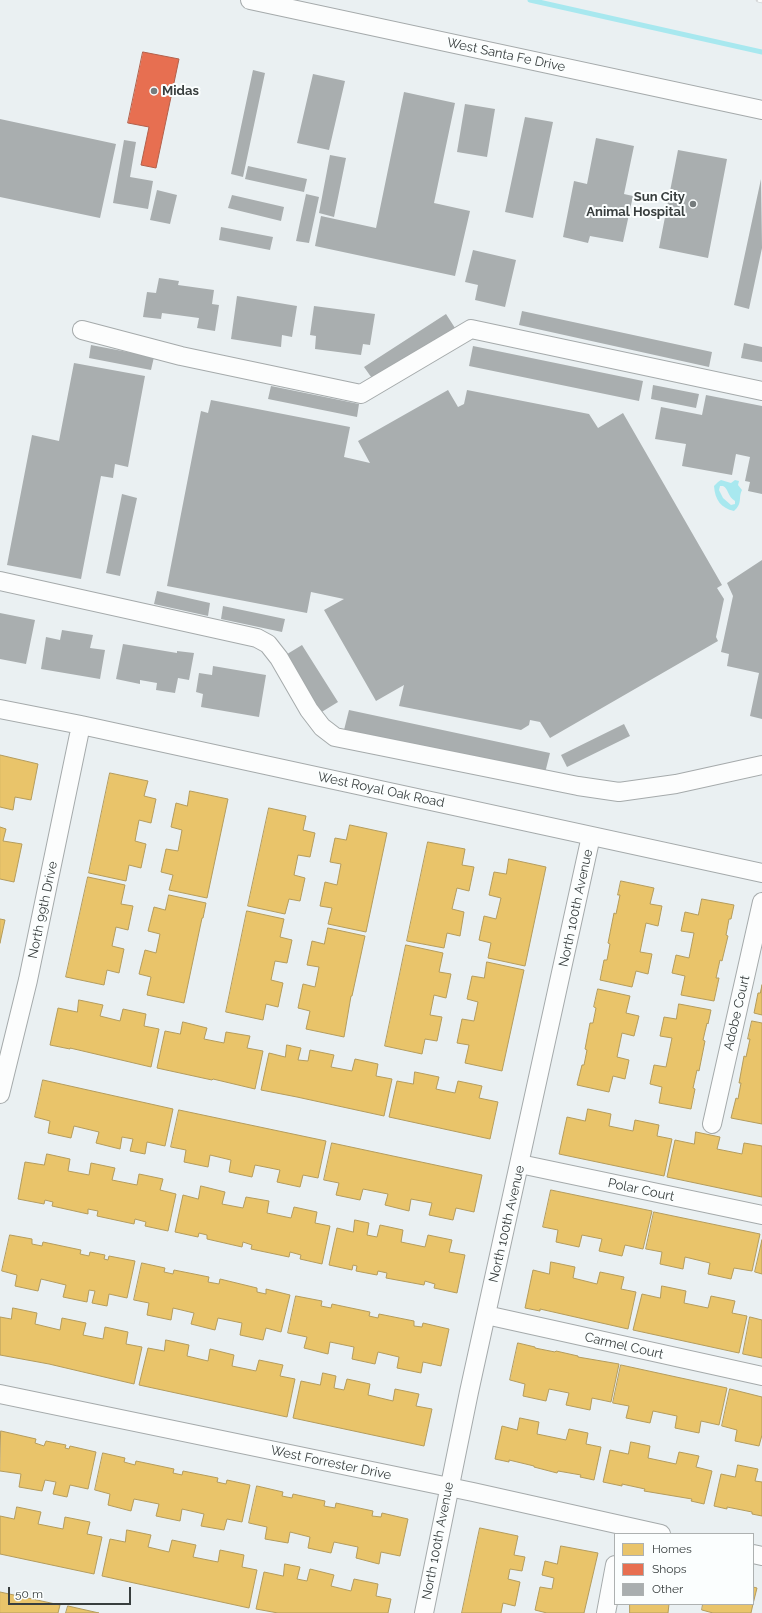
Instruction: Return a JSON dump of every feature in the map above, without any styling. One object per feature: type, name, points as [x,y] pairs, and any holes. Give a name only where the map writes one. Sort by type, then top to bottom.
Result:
[{"type":"street","name":"West Santa Fe Drive","points":[[250,0],[762,110]]},
{"type":"street","points":[[82,330],[181,356],[361,394],[471,329],[762,391]]},
{"type":"street","points":[[0,581],[257,638],[268,644],[279,658],[309,710],[322,727],[335,737],[578,786],[620,792],[676,784],[762,765]]},
{"type":"street","name":"West Royal Oak Road","points":[[0,709],[81,725],[762,873]]},
{"type":"street","name":"North 99th Drive","points":[[1,1087],[28,980],[81,725]]},
{"type":"street","name":"North 100th Avenue","points":[[424,1613],[449,1487],[591,836]]},
{"type":"street","name":"Adobe Court","points":[[712,1124],[762,902]]},
{"type":"street","name":"Polar Court","points":[[520,1164],[762,1215]]},
{"type":"street","name":"Carmel Court","points":[[486,1315],[762,1376]]},
{"type":"street","name":"West Forrester Drive","points":[[0,1394],[449,1487],[622,1530],[651,1533]]},
{"type":"street","points":[[606,1613],[614,1570]]},
{"type":"water","points":[[721,480],[731,483],[735,480],[739,481],[738,485],[742,490],[739,503],[734,511],[726,508],[717,499],[714,486]],"holes":[[[720,486],[723,486],[735,501],[735,504],[731,505],[723,498],[719,490]]]},
{"type":"building: Homes","points":[[0,755],[38,764],[31,800],[15,797],[13,810],[0,807]]},
{"type":"building: Homes","points":[[110,773],[148,781],[144,796],[156,799],[151,823],[139,820],[135,841],[146,844],[141,868],[129,865],[126,881],[89,873]]},
{"type":"building: Homes","points":[[190,791],[228,799],[207,898],[169,890],[173,875],[161,872],[166,849],[178,851],[182,830],[171,827],[176,803],[187,806]]},
{"type":"building: Homes","points":[[269,808],[306,816],[303,830],[315,833],[310,857],[298,855],[294,875],[305,878],[300,901],[289,899],[285,914],[248,906]]},
{"type":"building: Homes","points":[[350,825],[387,833],[366,932],[328,924],[332,908],[320,906],[325,882],[337,885],[341,864],[330,862],[335,838],[346,840]]},
{"type":"building: Homes","points":[[0,827],[6,829],[3,841],[22,844],[14,882],[0,879]]},
{"type":"building: Homes","points":[[428,842],[465,849],[462,865],[474,867],[469,891],[457,888],[452,909],[464,912],[460,936],[447,933],[444,948],[407,941]]},
{"type":"building: Homes","points":[[509,859],[546,867],[525,966],[488,958],[491,943],[479,940],[484,916],[496,919],[501,898],[489,895],[494,872],[506,874]]},
{"type":"building: Homes","points":[[88,877],[125,885],[121,904],[133,906],[128,930],[116,927],[112,946],[124,949],[119,973],[107,970],[104,985],[66,977]]},
{"type":"building: Homes","points":[[621,881],[654,888],[650,904],[662,906],[658,926],[646,923],[640,952],[652,954],[648,974],[636,971],[632,987],[600,980],[604,960],[607,960],[610,944],[608,943],[614,913],[616,914],[620,895],[618,895]]},
{"type":"building: Homes","points":[[169,895],[206,903],[184,1003],[147,995],[151,977],[139,974],[145,950],[156,953],[160,934],[148,931],[154,907],[165,910]]},
{"type":"building: Homes","points":[[702,899],[734,905],[731,919],[729,919],[726,935],[728,936],[722,961],[720,960],[716,978],[719,978],[714,1001],[681,995],[685,976],[672,973],[676,955],[689,958],[694,933],[681,931],[685,912],[698,915]]},
{"type":"building: Homes","points":[[247,911],[284,919],[280,937],[292,940],[287,963],[275,961],[271,980],[283,983],[278,1007],[266,1004],[263,1020],[226,1012]]},
{"type":"building: Homes","points":[[0,919],[5,920],[0,943]]},
{"type":"building: Homes","points":[[328,928],[365,936],[351,996],[344,1037],[306,1029],[310,1011],[298,1008],[303,984],[315,987],[319,967],[307,965],[312,941],[324,944]]},
{"type":"building: Homes","points":[[406,945],[443,953],[439,972],[451,974],[446,998],[434,995],[430,1015],[442,1017],[437,1041],[425,1039],[422,1054],[385,1046]]},
{"type":"building: Homes","points":[[487,962],[524,970],[502,1071],[465,1063],[469,1045],[457,1043],[462,1019],[474,1021],[478,1002],[467,999],[472,976],[484,978]]},
{"type":"building: Homes","points":[[762,985],[762,1015],[754,1013],[758,993],[760,993]]},
{"type":"building: Homes","points":[[598,989],[630,996],[626,1013],[639,1016],[634,1036],[622,1033],[617,1057],[629,1060],[625,1079],[613,1076],[609,1092],[577,1085],[582,1065],[584,1065],[587,1050],[585,1049],[590,1023],[593,1023],[596,1008],[594,1007]]},
{"type":"building: Homes","points":[[79,1000],[103,1005],[100,1016],[120,1021],[123,1009],[146,1014],[144,1026],[159,1029],[151,1067],[70,1048],[50,1045],[58,1008],[77,1012]]},
{"type":"building: Homes","points":[[679,1004],[711,1010],[703,1040],[705,1041],[699,1071],[697,1070],[693,1088],[695,1089],[691,1109],[659,1103],[662,1087],[650,1084],[654,1065],[666,1067],[672,1038],[660,1036],[664,1017],[676,1019]]},
{"type":"building: Homes","points":[[752,1021],[762,1023],[762,1124],[731,1118],[736,1098],[738,1099],[741,1083],[739,1083],[744,1056],[746,1057],[750,1039],[748,1039]]},
{"type":"building: Homes","points":[[183,1022],[207,1028],[204,1039],[224,1043],[226,1032],[250,1036],[247,1048],[263,1051],[255,1089],[157,1068],[165,1031],[180,1034]]},
{"type":"building: Homes","points":[[287,1045],[301,1048],[298,1060],[308,1061],[310,1050],[334,1055],[331,1067],[352,1071],[355,1059],[378,1064],[376,1076],[392,1079],[384,1116],[261,1090],[269,1053],[285,1057]]},
{"type":"building: Homes","points":[[415,1072],[439,1077],[436,1089],[455,1093],[458,1081],[482,1086],[479,1098],[498,1102],[490,1139],[389,1117],[397,1081],[413,1084]]},
{"type":"building: Homes","points":[[43,1080],[173,1109],[165,1146],[147,1142],[145,1154],[130,1151],[133,1139],[122,1137],[120,1149],[96,1143],[99,1132],[74,1126],[71,1138],[48,1133],[50,1121],[35,1117]]},
{"type":"building: Homes","points":[[588,1109],[611,1114],[609,1126],[633,1131],[635,1120],[659,1125],[657,1136],[672,1139],[664,1176],[559,1154],[567,1117],[585,1121]]},
{"type":"building: Homes","points":[[179,1110],[326,1141],[318,1178],[303,1175],[300,1187],[277,1182],[280,1170],[255,1165],[252,1177],[229,1172],[231,1160],[210,1155],[208,1167],[184,1162],[186,1150],[171,1147]]},
{"type":"building: Homes","points":[[696,1132],[720,1137],[717,1149],[742,1154],[744,1143],[762,1146],[762,1197],[667,1177],[675,1140],[694,1144]]},
{"type":"building: Homes","points":[[332,1143],[482,1175],[474,1212],[456,1208],[453,1220],[429,1215],[432,1203],[411,1199],[409,1211],[385,1205],[388,1194],[363,1189],[360,1200],[336,1195],[339,1183],[324,1180]]},
{"type":"building: Homes","points":[[47,1154],[70,1159],[68,1171],[89,1175],[91,1163],[115,1168],[112,1180],[137,1185],[139,1174],[163,1179],[160,1190],[176,1194],[168,1231],[145,1226],[146,1222],[135,1219],[134,1224],[97,1216],[98,1211],[88,1209],[88,1214],[52,1206],[53,1202],[45,1200],[44,1204],[18,1199],[25,1162],[44,1165]]},
{"type":"building: Homes","points":[[201,1186],[225,1192],[222,1204],[243,1208],[246,1197],[269,1201],[267,1213],[291,1218],[294,1207],[317,1212],[315,1223],[330,1226],[322,1264],[300,1259],[301,1255],[290,1252],[289,1257],[251,1249],[252,1245],[243,1242],[242,1247],[207,1239],[207,1235],[199,1233],[198,1237],[175,1232],[183,1195],[198,1199]]},
{"type":"building: Homes","points":[[551,1190],[652,1211],[643,1249],[625,1245],[622,1256],[599,1251],[602,1239],[582,1235],[579,1247],[556,1242],[558,1230],[543,1227]]},
{"type":"building: Homes","points":[[654,1212],[760,1234],[752,1271],[734,1268],[731,1279],[708,1274],[710,1263],[685,1257],[683,1269],[660,1264],[662,1252],[646,1249]]},
{"type":"building: Homes","points":[[355,1220],[369,1223],[367,1235],[377,1237],[380,1225],[403,1230],[401,1242],[425,1247],[428,1235],[452,1240],[449,1252],[465,1255],[457,1293],[434,1288],[435,1284],[425,1281],[424,1285],[386,1278],[387,1273],[378,1271],[377,1275],[356,1271],[357,1266],[353,1265],[352,1270],[329,1265],[337,1228],[353,1232]]},
{"type":"building: Homes","points":[[10,1235],[32,1239],[32,1244],[42,1246],[43,1242],[81,1250],[80,1254],[89,1256],[90,1252],[105,1255],[104,1259],[108,1260],[109,1256],[135,1261],[127,1298],[109,1294],[107,1306],[92,1303],[95,1291],[89,1290],[87,1302],[63,1297],[66,1285],[41,1279],[38,1291],[15,1286],[17,1275],[2,1271]]},
{"type":"building: Homes","points":[[762,1240],[762,1274],[755,1272]]},
{"type":"building: Homes","points":[[551,1262],[575,1267],[573,1278],[597,1284],[600,1272],[624,1277],[621,1289],[636,1292],[628,1329],[540,1309],[540,1311],[525,1308],[533,1270],[549,1274]]},
{"type":"building: Homes","points":[[142,1263],[165,1268],[164,1272],[173,1274],[174,1270],[209,1277],[208,1282],[219,1284],[220,1279],[257,1288],[257,1292],[266,1294],[266,1289],[290,1295],[281,1332],[266,1328],[263,1340],[240,1335],[242,1323],[218,1318],[215,1330],[191,1324],[194,1313],[173,1308],[171,1320],[147,1315],[149,1303],[134,1300]]},
{"type":"building: Homes","points":[[662,1286],[686,1291],[684,1303],[708,1308],[711,1296],[735,1301],[732,1313],[747,1316],[739,1353],[633,1330],[642,1294],[660,1298]]},
{"type":"building: Homes","points":[[296,1296],[322,1301],[321,1306],[331,1308],[332,1304],[370,1312],[369,1316],[378,1318],[379,1314],[414,1321],[414,1326],[422,1327],[423,1323],[449,1329],[441,1366],[423,1362],[421,1373],[397,1368],[399,1357],[378,1352],[375,1364],[352,1359],[354,1347],[330,1342],[328,1354],[304,1348],[307,1337],[288,1333]]},
{"type":"building: Homes","points":[[13,1308],[37,1313],[35,1324],[60,1330],[62,1318],[86,1323],[83,1335],[103,1339],[105,1327],[128,1332],[126,1344],[142,1347],[134,1384],[49,1364],[0,1355],[0,1317],[11,1319]]},
{"type":"building: Homes","points":[[750,1317],[762,1320],[762,1358],[743,1354]]},
{"type":"building: Homes","points":[[166,1340],[189,1345],[187,1356],[208,1361],[210,1349],[234,1355],[232,1366],[256,1371],[259,1360],[283,1365],[280,1376],[295,1379],[287,1417],[139,1385],[148,1348],[164,1351]]},
{"type":"building: Homes","points":[[518,1343],[578,1357],[619,1364],[611,1402],[592,1398],[590,1410],[566,1405],[569,1393],[549,1389],[546,1401],[523,1396],[525,1384],[510,1380]]},
{"type":"building: Homes","points":[[621,1365],[727,1388],[719,1425],[701,1421],[699,1433],[675,1428],[677,1416],[653,1411],[650,1423],[626,1418],[629,1406],[613,1403]]},
{"type":"building: Homes","points":[[323,1373],[336,1376],[334,1388],[344,1390],[347,1379],[370,1384],[368,1395],[393,1401],[395,1389],[419,1394],[416,1406],[432,1409],[424,1446],[293,1418],[301,1381],[320,1385]]},
{"type":"building: Homes","points":[[730,1389],[762,1397],[762,1435],[759,1446],[735,1441],[737,1430],[722,1426]]},
{"type":"building: Homes","points":[[520,1418],[539,1422],[537,1434],[566,1440],[569,1429],[588,1433],[586,1444],[601,1447],[594,1480],[580,1477],[581,1475],[558,1471],[557,1473],[509,1460],[509,1462],[495,1459],[502,1426],[517,1430]]},
{"type":"building: Homes","points":[[1,1431],[36,1439],[35,1443],[44,1446],[46,1441],[66,1445],[65,1448],[69,1449],[70,1446],[96,1452],[88,1489],[70,1485],[67,1497],[53,1494],[56,1482],[45,1480],[42,1491],[19,1487],[21,1474],[0,1471]]},
{"type":"building: Homes","points":[[631,1442],[650,1446],[648,1458],[676,1464],[679,1452],[699,1456],[696,1467],[712,1471],[704,1504],[691,1501],[692,1499],[644,1491],[645,1489],[622,1484],[622,1486],[603,1482],[610,1450],[628,1454]]},
{"type":"building: Homes","points":[[103,1453],[125,1458],[124,1462],[135,1465],[136,1461],[174,1469],[173,1473],[182,1475],[183,1471],[218,1478],[217,1482],[226,1484],[227,1480],[250,1485],[242,1522],[227,1519],[224,1530],[201,1526],[204,1514],[182,1509],[180,1521],[156,1516],[159,1504],[134,1499],[131,1511],[108,1505],[110,1494],[95,1490]]},
{"type":"building: Homes","points":[[738,1465],[758,1469],[755,1481],[762,1482],[762,1516],[752,1514],[752,1512],[714,1506],[721,1474],[735,1477]]},
{"type":"building: Homes","points":[[257,1486],[283,1492],[282,1496],[292,1498],[293,1494],[325,1501],[324,1506],[335,1508],[336,1503],[373,1511],[372,1516],[381,1517],[382,1513],[408,1519],[400,1556],[381,1552],[379,1564],[356,1558],[358,1547],[334,1542],[331,1553],[308,1548],[310,1537],[290,1532],[288,1543],[265,1539],[267,1527],[249,1523]]},
{"type":"building: Homes","points":[[17,1507],[41,1512],[38,1524],[63,1529],[65,1517],[90,1522],[87,1534],[102,1537],[94,1574],[0,1554],[0,1516],[14,1519]]},
{"type":"building: Homes","points":[[480,1528],[518,1536],[514,1555],[525,1557],[522,1571],[510,1569],[508,1579],[520,1582],[515,1606],[503,1603],[501,1613],[462,1613]]},
{"type":"building: Homes","points":[[127,1530],[151,1535],[148,1547],[169,1552],[172,1540],[196,1545],[193,1557],[218,1562],[220,1550],[244,1555],[242,1567],[257,1570],[249,1608],[102,1576],[110,1539],[125,1542]]},
{"type":"building: Homes","points":[[561,1546],[598,1553],[584,1613],[547,1613],[535,1610],[540,1587],[552,1589],[554,1578],[542,1575],[545,1561],[557,1564]]},
{"type":"building: Homes","points":[[285,1564],[300,1567],[297,1579],[307,1581],[310,1569],[334,1575],[331,1586],[351,1591],[354,1579],[378,1584],[376,1596],[391,1599],[388,1613],[278,1613],[256,1609],[264,1572],[283,1576]]},
{"type":"building: Homes","points":[[754,1587],[757,1588],[754,1600]]},
{"type":"building: Homes","points":[[0,1592],[60,1605],[58,1613],[0,1613]]},
{"type":"building: Homes","points":[[630,1605],[669,1605],[668,1613],[630,1613]]},
{"type":"building: Homes","points":[[703,1605],[753,1605],[751,1613],[713,1613],[702,1610]]},
{"type":"building: Homes","points":[[68,1606],[99,1613],[66,1613]]},
{"type":"building: Shops","name":"Midas","points":[[143,52],[179,59],[156,168],[141,165],[149,127],[128,123]]},
{"type":"building: Other","points":[[253,70],[265,73],[243,177],[231,174]]},
{"type":"building: Other","points":[[313,74],[345,81],[329,150],[297,143]]},
{"type":"building: Other","points":[[404,92],[455,103],[434,203],[470,211],[455,276],[315,246],[321,216],[376,228]]},
{"type":"building: Other","points":[[465,104],[495,109],[487,157],[457,152]]},
{"type":"building: Other","points":[[525,117],[553,122],[533,218],[505,212]]},
{"type":"building: Other","points":[[0,119],[116,144],[100,218],[0,197]]},
{"type":"building: Other","points":[[596,138],[634,146],[624,194],[633,196],[623,242],[590,236],[588,243],[563,237],[574,181],[587,184]]},
{"type":"building: Other","points":[[124,140],[136,142],[130,177],[153,181],[148,209],[113,203]]},
{"type":"building: Other","name":"Sun City Animal Hospital","points":[[678,150],[727,159],[708,258],[659,248]]},
{"type":"building: Other","points":[[330,155],[346,158],[334,217],[319,213]]},
{"type":"building: Other","points":[[248,166],[307,179],[304,192],[245,179]]},
{"type":"building: Other","points":[[761,179],[762,248],[749,309],[734,305]]},
{"type":"building: Other","points":[[157,190],[177,195],[170,224],[150,220]]},
{"type":"building: Other","points":[[306,194],[319,197],[309,243],[296,241]]},
{"type":"building: Other","points":[[232,195],[284,207],[281,221],[228,208]]},
{"type":"building: Other","points":[[221,227],[273,237],[270,250],[219,240]]},
{"type":"building: Other","points":[[473,250],[516,260],[505,307],[475,300],[478,285],[465,282]]},
{"type":"building: Other","points":[[159,278],[179,281],[178,285],[214,290],[212,304],[219,305],[215,331],[197,328],[199,318],[162,313],[161,319],[143,317],[147,292],[156,293]]},
{"type":"building: Other","points":[[237,296],[297,306],[292,337],[282,335],[281,347],[231,339]]},
{"type":"building: Other","points":[[314,306],[375,314],[370,345],[363,344],[361,355],[315,349],[316,336],[310,335]]},
{"type":"building: Other","points":[[522,311],[712,352],[709,367],[519,325]]},
{"type":"building: Other","points":[[446,314],[455,328],[374,381],[364,367]]},
{"type":"building: Other","points":[[744,343],[762,347],[762,362],[741,358]]},
{"type":"building: Other","points":[[91,345],[154,357],[151,370],[89,358]]},
{"type":"building: Other","points":[[473,346],[643,381],[639,401],[469,366]]},
{"type":"building: Other","points":[[74,363],[145,376],[128,467],[115,464],[113,478],[101,476],[81,579],[7,565],[32,435],[59,441]]},
{"type":"building: Other","points":[[653,385],[699,394],[696,408],[651,399]]},
{"type":"building: Other","points":[[271,386],[359,404],[357,417],[268,399]]},
{"type":"building: Other","points":[[448,390],[458,407],[464,404],[467,390],[589,414],[598,428],[623,413],[722,585],[717,588],[724,599],[716,637],[718,641],[550,738],[540,722],[530,720],[529,725],[521,730],[399,706],[404,685],[376,701],[324,610],[344,599],[311,592],[307,613],[167,586],[201,411],[208,413],[211,400],[350,427],[344,457],[370,463],[358,441]]},
{"type":"building: Other","points":[[706,395],[762,406],[762,494],[748,491],[750,482],[745,481],[750,457],[736,454],[732,475],[682,466],[686,444],[655,439],[661,407],[702,415]]},
{"type":"building: Other","points":[[122,494],[137,498],[120,576],[106,573]]},
{"type":"building: Other","points":[[762,560],[762,719],[750,716],[759,673],[727,666],[729,654],[721,652],[733,596],[727,583]]},
{"type":"building: Other","points":[[157,591],[210,603],[208,616],[154,604]]},
{"type":"building: Other","points":[[223,606],[285,619],[282,632],[221,619]]},
{"type":"building: Other","points":[[0,613],[35,620],[26,664],[0,659]]},
{"type":"building: Other","points":[[62,630],[93,635],[90,648],[105,650],[100,679],[41,669],[46,637],[60,640]]},
{"type":"building: Other","points":[[123,644],[177,653],[177,651],[194,653],[189,680],[178,678],[175,693],[156,690],[157,683],[140,680],[140,684],[116,679]]},
{"type":"building: Other","points":[[302,645],[338,702],[320,713],[284,656]]},
{"type":"building: Other","points":[[213,666],[266,675],[259,717],[201,707],[203,694],[196,692],[199,673],[212,675]]},
{"type":"building: Other","points":[[349,710],[550,753],[545,773],[344,730]]},
{"type":"building: Other","points":[[624,724],[630,736],[567,767],[561,755]]},
{"type":"waterway","points":[[530,0],[762,52]]},
{"type":"railway","points":[[758,0],[762,1]]},
{"type":"place","name":"Midas","points":[[154,91]]},
{"type":"place","name":"Sun City Animal Hospital","points":[[693,204]]}]
